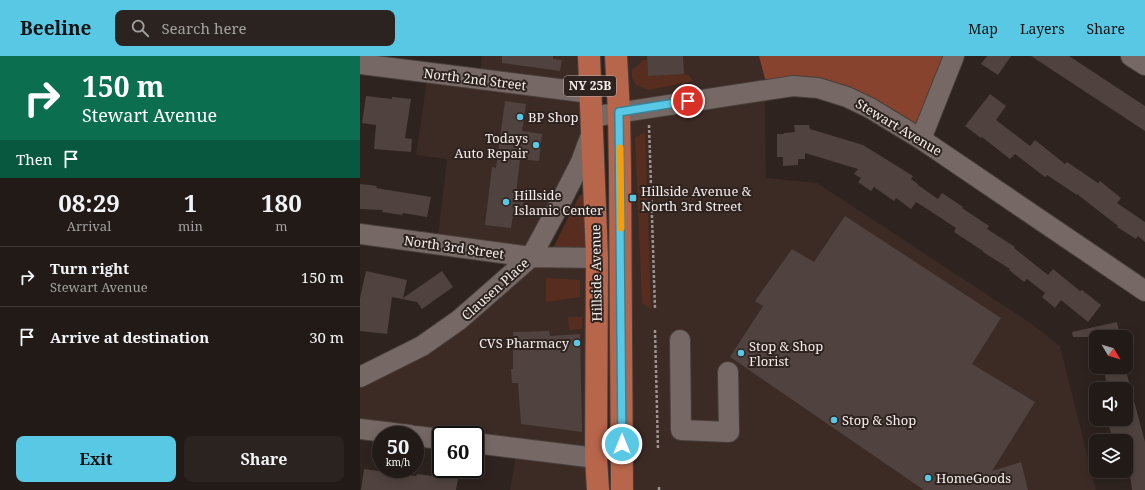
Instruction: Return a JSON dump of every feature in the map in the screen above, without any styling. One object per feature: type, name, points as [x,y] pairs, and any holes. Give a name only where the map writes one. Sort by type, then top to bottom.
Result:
[{"type":"main road","name":"Hillside Avenue","points":[[589,56],[597,258],[596,458],[598,490]]},
{"type":"main road","name":"Hillside Avenue","points":[[616,56],[619,112],[622,490]]},
{"type":"street","points":[[921,139],[954,56]]},
{"type":"street","points":[[1131,56],[1145,65]]},
{"type":"street","name":"North 2nd Street","points":[[360,64],[590,93]]},
{"type":"street","name":"Stewart Avenue","points":[[592,125],[619,112],[793,86],[818,88],[847,97],[870,108],[921,139],[1144,295]]},
{"type":"street","name":"Clausen Place","points":[[360,376],[422,346],[459,320],[531,257],[582,162],[592,125]]},
{"type":"street","name":"North 3rd Street","points":[[360,234],[531,257],[597,258]]},
{"type":"street","points":[[680,340],[681,430],[729,432],[728,372]]},
{"type":"street","points":[[360,429],[372,430]]},
{"type":"street","points":[[484,444],[596,458]]},
{"type":"path","points":[[649,125],[654,309]]},
{"type":"path","points":[[654,330],[658,450]]},
{"type":"shaded area","points":[[482,56],[589,56],[592,134],[531,256],[597,258],[598,490],[510,490],[517,448],[484,438],[484,426],[432,426],[432,434],[424,434],[424,426],[372,426],[372,430],[360,429],[360,377],[422,346],[530,257],[437,244],[447,159],[416,155],[428,72],[479,79]]},
{"type":"shaded area","points":[[616,56],[764,56],[766,178],[817,183],[1032,324],[1060,346],[1089,462],[1089,478],[1093,478],[1096,490],[622,490]]},
{"type":"shaded area","points":[[759,56],[946,56],[916,127],[842,88],[765,79]]},
{"type":"shaded area","points":[[642,60],[647,60],[648,76],[684,74],[690,76],[693,81],[649,90],[636,85],[632,78],[632,70],[640,64]]},
{"type":"shaded area","points":[[645,132],[651,309],[642,303],[635,138]]},
{"type":"shaded area","points":[[582,194],[584,197],[585,250],[553,248],[579,196]]},
{"type":"shaded area","points":[[546,278],[580,280],[580,297],[546,302]]},
{"type":"shaded area","points":[[568,317],[582,317],[582,329],[569,330]]},
{"type":"building","points":[[502,56],[553,56],[553,59],[562,60],[560,71],[502,63]]},
{"type":"building","points":[[647,56],[683,56],[684,74],[648,76]]},
{"type":"building","points":[[987,56],[1011,56],[998,75],[981,64]]},
{"type":"building","points":[[1031,56],[1069,56],[1145,106],[1145,131]]},
{"type":"building","points":[[990,94],[1006,106],[996,120],[1030,146],[1035,140],[1065,164],[1067,162],[1098,183],[1100,181],[1121,198],[1117,203],[1145,222],[1145,242],[1138,236],[1136,239],[1117,227],[1118,226],[1077,194],[1047,175],[1045,177],[1015,154],[1010,159],[965,126]]},
{"type":"building","points":[[366,96],[392,99],[392,97],[411,99],[405,138],[412,139],[411,152],[374,149],[376,125],[362,123]]},
{"type":"building","points":[[505,101],[526,104],[522,131],[542,134],[539,161],[520,159],[516,195],[525,196],[523,209],[514,209],[511,228],[485,225],[492,167],[496,168]]},
{"type":"building","points":[[794,125],[809,125],[810,129],[863,145],[913,176],[911,179],[938,199],[942,193],[963,207],[962,208],[989,226],[987,229],[1015,247],[1014,248],[1048,275],[1053,269],[1080,291],[1082,290],[1101,305],[1088,322],[1061,300],[1055,308],[1042,297],[1045,293],[1027,279],[1024,282],[1009,270],[1010,269],[954,232],[956,228],[921,205],[916,202],[911,209],[896,198],[894,201],[874,187],[871,191],[858,182],[861,178],[854,174],[858,169],[805,153],[805,159],[798,159],[798,165],[783,166],[783,157],[777,157],[777,134],[795,132]]},
{"type":"building","points":[[360,184],[431,197],[427,217],[403,213],[402,215],[382,212],[383,210],[360,209]]},
{"type":"building","points":[[845,216],[1001,318],[972,364],[1035,402],[992,471],[1021,462],[1028,490],[924,490],[730,357],[763,306],[755,301],[792,249],[814,262]]},
{"type":"building","points":[[366,271],[407,280],[403,298],[442,271],[453,287],[422,309],[417,302],[392,297],[387,334],[360,331],[360,298]]},
{"type":"building","points":[[1117,322],[1119,330],[1089,330],[1089,337],[1073,337],[1072,332]]},
{"type":"building","points":[[549,331],[550,336],[580,334],[582,432],[521,424],[518,383],[512,383],[511,369],[513,369],[513,332]]},
{"type":"building","points":[[1105,374],[1127,374],[1129,382],[1107,382]]},
{"type":"building","points":[[1133,397],[1145,442],[1145,490],[1132,490],[1130,478],[1133,478],[1133,434],[1111,434],[1109,426],[1133,426]]},
{"type":"building","points":[[364,469],[372,470],[372,478],[424,478],[424,475],[432,476],[432,478],[458,479],[456,490],[361,490]]},
{"type":"slow traffic","points":[[620,148],[621,228]]},
{"type":"place","name":"BP Shop","points":[[520,117]]},
{"type":"place","name":"Todays Auto Repair","points":[[536,145]]},
{"type":"place","name":"Hillside Avenue & North 3rd Street","points":[[633,198]]},
{"type":"place","name":"Hillside Islamic Center","points":[[506,202]]},
{"type":"place","name":"CVS Pharmacy","points":[[577,343]]},
{"type":"place","name":"Stop & Shop Florist","points":[[741,353]]},
{"type":"place","name":"Stop & Shop","points":[[834,420]]},
{"type":"place","name":"HomeGoods","points":[[928,478]]},
{"type":"route","points":[[622,444],[619,112],[688,101]]}]
